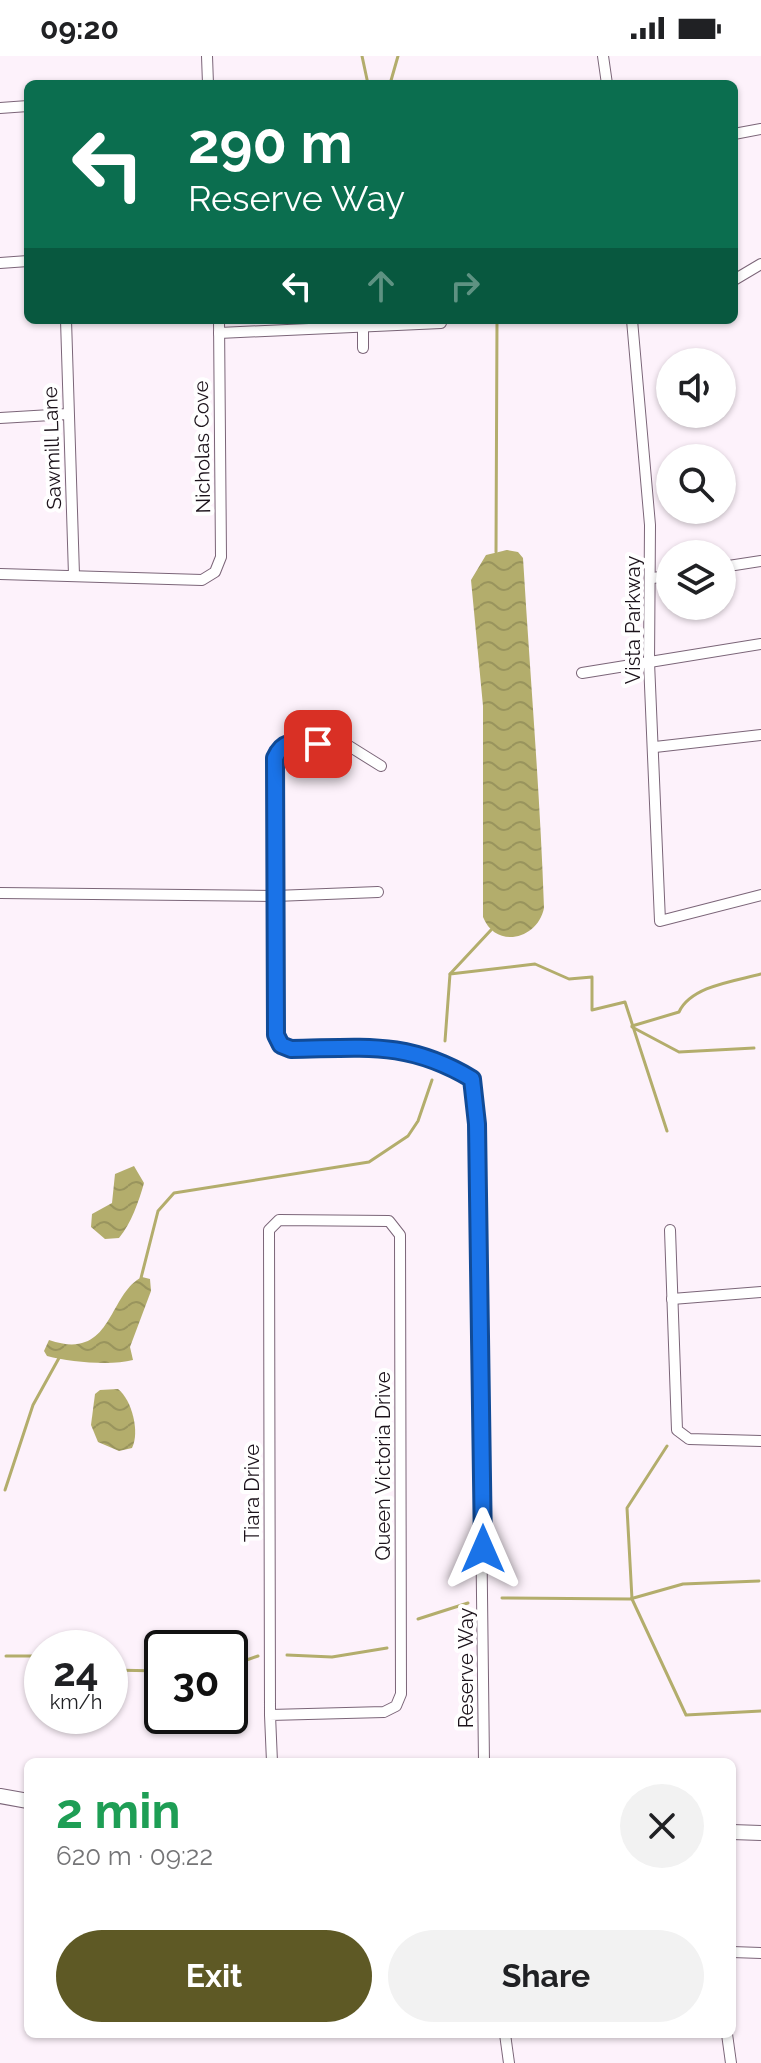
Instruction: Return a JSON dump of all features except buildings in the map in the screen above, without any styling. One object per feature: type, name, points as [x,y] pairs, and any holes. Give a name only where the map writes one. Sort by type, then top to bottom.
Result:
[{"type":"main road","points":[[0,1796],[24,1800]]},
{"type":"main road","points":[[736,1832],[761,1833]]},
{"type":"street","points":[[207,56],[208,80]]},
{"type":"street","points":[[603,56],[606,80]]},
{"type":"street","points":[[0,108],[24,106]]},
{"type":"street","points":[[738,133],[761,129]]},
{"type":"street","points":[[0,263],[24,261]]},
{"type":"street","points":[[738,278],[761,264]]},
{"type":"street","name":"Sawmill Lane","points":[[66,324],[74,575]]},
{"type":"street","name":"Nicholas Cove","points":[[74,575],[202,580],[215,572],[221,557],[219,324]]},
{"type":"street","points":[[219,333],[422,324]]},
{"type":"street","name":"Vista Parkway","points":[[632,324],[652,578],[649,662],[660,921],[761,895]]},
{"type":"street","points":[[363,327],[363,348]]},
{"type":"street","points":[[0,418],[68,414]]},
{"type":"street","points":[[736,565],[761,561]]},
{"type":"street","points":[[0,574],[74,575]]},
{"type":"street","points":[[652,578],[656,578]]},
{"type":"street","points":[[582,673],[761,644]]},
{"type":"street","points":[[655,747],[761,735]]},
{"type":"street","name":"Reserve Way","points":[[381,766],[349,746],[288,742],[280,747],[275,758],[276,1035],[281,1045],[291,1049],[397,1048],[458,1070],[472,1079],[476,1094],[484,1758]]},
{"type":"street","points":[[0,893],[275,896],[378,892]]},
{"type":"street","name":"Queen Victoria Drive","points":[[270,1715],[384,1712],[396,1706],[401,1694],[399,1229],[382,1220],[279,1220],[272,1225]]},
{"type":"street","name":"Tiara Drive","points":[[272,1225],[269,1234],[272,1758]]},
{"type":"street","points":[[670,1230],[676,1423],[680,1435],[689,1439],[761,1441]]},
{"type":"street","points":[[672,1299],[761,1292]]},
{"type":"street","points":[[736,1952],[761,1953]]},
{"type":"street","points":[[506,2038],[509,2063]]},
{"type":"street","points":[[728,2038],[731,2063]]},
{"type":"water","points":[[507,550],[518,552],[523,558],[544,908],[534,927],[525,933],[506,937],[497,934],[483,917],[483,706],[471,580],[486,555]]},
{"type":"water","points":[[134,1166],[144,1183],[137,1205],[119,1238],[105,1239],[91,1227],[92,1214],[112,1203],[115,1174]]},
{"type":"water","points":[[142,1277],[150,1279],[151,1291],[130,1347],[133,1360],[90,1362],[47,1356],[44,1351],[49,1340],[70,1344],[86,1342],[97,1334],[131,1286]]},
{"type":"water","points":[[118,1389],[131,1408],[135,1425],[132,1448],[119,1451],[98,1442],[91,1425],[95,1394],[100,1390]]},
{"type":"waterway","points":[[362,56],[367,80]]},
{"type":"waterway","points":[[391,80],[398,56]]},
{"type":"waterway","points":[[496,552],[497,324]]},
{"type":"waterway","points":[[450,974],[491,930]]},
{"type":"waterway","points":[[445,1041],[450,974],[535,964],[569,979],[592,977],[592,1010],[625,1002],[667,1131]]},
{"type":"waterway","points":[[632,1026],[679,1012],[685,1003],[703,990],[761,974]]},
{"type":"waterway","points":[[632,1027],[679,1052],[754,1048]]},
{"type":"waterway","points":[[141,1278],[158,1211],[174,1193],[369,1162],[408,1136],[418,1121],[432,1080]]},
{"type":"waterway","points":[[5,1490],[33,1405],[59,1358]]},
{"type":"waterway","points":[[667,1446],[627,1508],[632,1599],[686,1715],[761,1711]]},
{"type":"waterway","points":[[502,1598],[630,1599],[683,1584],[759,1581]]},
{"type":"waterway","points":[[418,1619],[468,1603]]},
{"type":"waterway","points":[[287,1655],[332,1657],[387,1648]]},
{"type":"waterway","points":[[6,1656],[24,1656]]},
{"type":"waterway","points":[[248,1660],[258,1656]]},
{"type":"waterway","points":[[128,1670],[144,1671]]},
{"type":"route","points":[[318,744],[288,742],[280,747],[275,758],[276,1035],[281,1045],[291,1049],[397,1048],[430,1058],[472,1079],[477,1124],[483,1549]]}]
